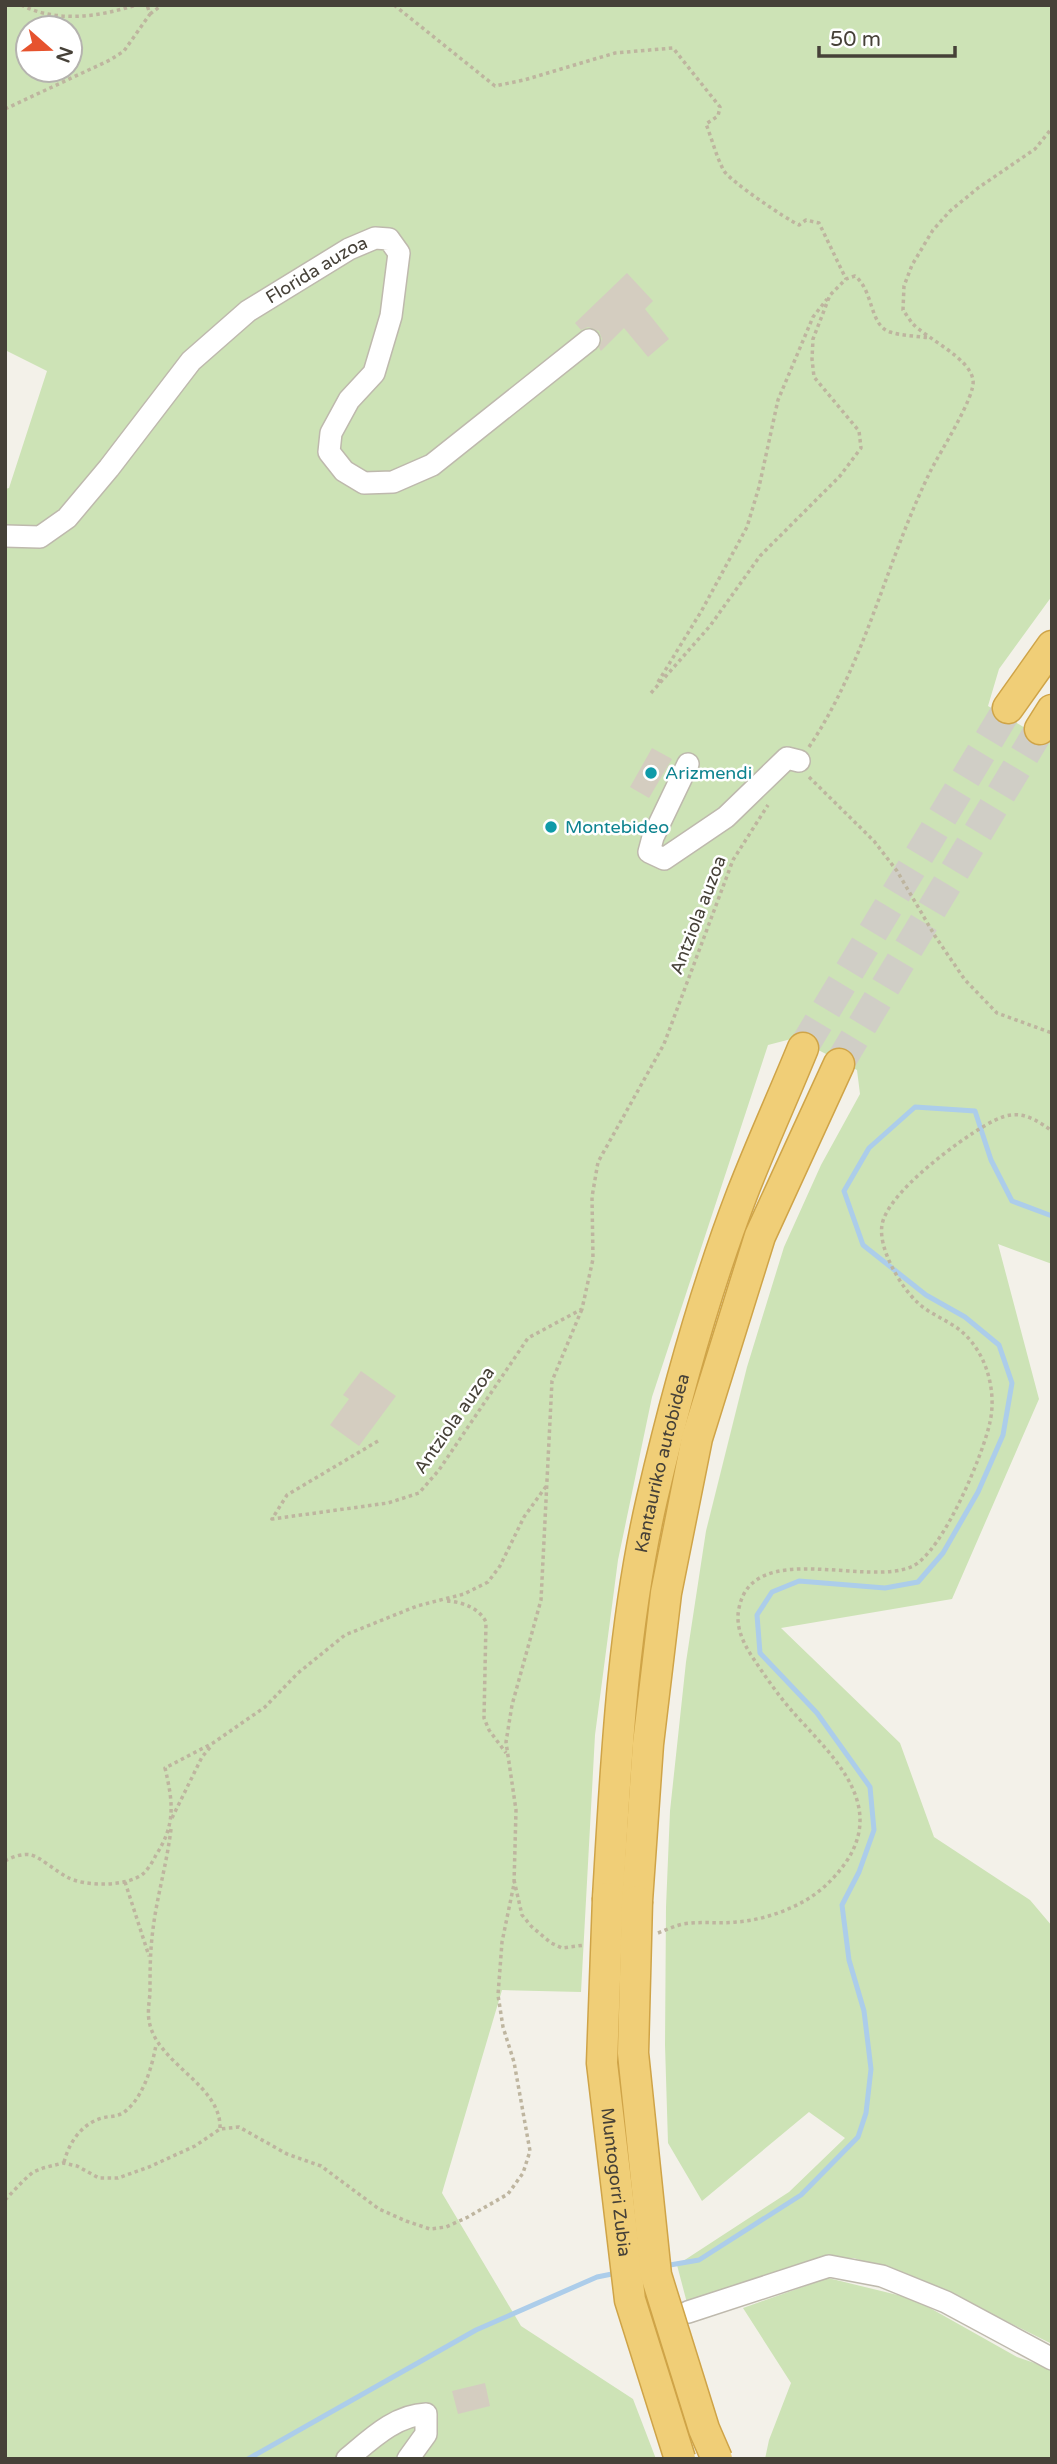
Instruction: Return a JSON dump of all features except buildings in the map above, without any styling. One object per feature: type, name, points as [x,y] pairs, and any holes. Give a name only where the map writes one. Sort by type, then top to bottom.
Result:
[{"type":"highway","points":[[1008,708],[1052,646]]},
{"type":"highway","name":"Kantauriko autobidea","points":[[608,1898],[619,1718],[632,1611],[652,1501],[695,1335],[733,1220],[803,1048]]},
{"type":"highway","name":"Kantauriko autobidea","points":[[637,1901],[648,1744],[666,1593],[697,1437],[760,1236],[839,1064]]},
{"type":"highway","name":"Muntogorri Zubia","points":[[608,1898],[602,2063],[630,2300],[680,2459]]},
{"type":"highway","name":"Muntogorri Zubia","points":[[637,1901],[633,2053],[656,2275],[704,2429],[717,2459]]},
{"type":"street","name":"Florida auzoa","points":[[5,536],[40,537],[67,517],[109,468],[191,361],[248,311],[349,249],[375,238],[389,239],[399,253],[391,316],[373,373],[349,400],[331,433],[329,452],[344,471],[364,484],[393,482],[432,465],[589,340]]},
{"type":"street","points":[[688,764],[653,837],[649,852],[664,859],[726,817],[787,758],[799,761]]},
{"type":"street","points":[[688,2312],[829,2266],[882,2276],[946,2302],[1052,2359]]},
{"type":"street","points":[[347,2459],[384,2429],[412,2414],[426,2414],[426,2434],[408,2459]]},
{"type":"path","points":[[21,5],[42,13],[95,17],[136,5]]},
{"type":"path","points":[[146,5],[150,14]]},
{"type":"path","points":[[5,109],[124,51],[150,14],[162,5]]},
{"type":"path","points":[[394,5],[495,86],[537,77],[615,53],[673,48],[720,107],[718,116],[706,124],[725,173],[780,216],[799,225],[806,220],[819,223],[846,279]]},
{"type":"path","points":[[1050,1034],[997,1013],[965,980],[935,936],[897,871],[859,826],[812,780],[799,761],[830,715],[860,649],[915,504],[963,411],[974,383],[972,372],[963,362],[912,323],[903,310],[904,286],[912,265],[933,230],[950,211],[1035,149],[1052,128]]},
{"type":"path","points":[[830,295],[813,339],[814,377],[859,432],[861,448],[841,476],[760,556],[710,626],[651,693],[702,610],[747,527],[759,487],[778,400],[813,317],[830,295],[846,279],[855,276],[864,283],[877,323],[888,332],[932,339]]},
{"type":"path","name":"Antziola auzoa","points":[[378,1441],[287,1495],[272,1519],[388,1503],[419,1493],[439,1470],[528,1338],[582,1308],[593,1259],[592,1197],[598,1162],[664,1044],[733,860],[771,801]]},
{"type":"path","points":[[648,1935],[681,1925],[736,1922],[789,1909],[824,1887],[851,1854],[861,1825],[857,1798],[830,1751],[793,1712],[749,1651],[737,1623],[741,1600],[758,1579],[769,1573],[793,1569],[881,1572],[898,1570],[911,1567],[930,1550],[958,1504],[976,1467],[991,1418],[992,1385],[977,1349],[961,1331],[917,1302],[896,1274],[883,1247],[882,1225],[888,1209],[906,1188],[980,1128],[1003,1115],[1029,1117],[1052,1131]]},
{"type":"path","points":[[5,2200],[33,2172],[63,2162],[99,2178],[118,2178],[195,2146],[220,2129],[239,2127],[287,2154],[321,2166],[379,2209],[430,2229],[446,2227],[508,2194],[523,2173],[530,2151],[514,2062],[503,2027],[498,1995],[503,1932],[514,1882],[516,1810],[506,1742],[512,1705],[541,1600],[552,1381],[582,1308]]},
{"type":"path","points":[[445,1601],[488,1582],[500,1566],[524,1517],[548,1484]]},
{"type":"path","points":[[220,2129],[220,2119],[211,2101],[156,2043],[149,2023],[153,1927],[172,1819],[165,1768],[213,1743],[265,1707],[298,1673],[345,1635],[417,1606],[445,1601],[455,1601],[477,1610],[486,1622],[484,1717],[489,1730],[508,1755]]},
{"type":"path","points":[[5,1861],[13,1856],[31,1854],[71,1880],[99,1883],[131,1881],[144,1872],[166,1839],[172,1819],[202,1757],[213,1743]]},
{"type":"path","points":[[125,1882],[150,1961]]},
{"type":"path","points":[[514,1882],[522,1915],[531,1926],[551,1943],[562,1948],[587,1945]]},
{"type":"path","points":[[63,2162],[81,2130],[102,2118],[123,2113],[131,2105],[151,2067],[156,2043]]},
{"type":"green space","points":[[5,5],[1052,5],[1052,596],[999,669],[988,706],[1047,741],[1052,740],[1052,1264],[998,1244],[1039,1399],[952,1599],[781,1628],[900,1743],[934,1837],[1030,1900],[1052,1926],[1052,2344],[946,2291],[854,2258],[813,2261],[687,2303],[677,2265],[789,2192],[845,2138],[809,2112],[702,2201],[668,2143],[665,2045],[670,1811],[686,1662],[706,1531],[747,1367],[784,1247],[821,1165],[860,1094],[857,1070],[795,1038],[768,1045],[652,1397],[618,1560],[595,1735],[581,1992],[502,1990],[442,2193],[521,2326],[633,2399],[656,2459],[5,2459],[5,489],[9,488],[47,371],[5,350]]},
{"type":"green space","points":[[828,2278],[914,2299],[1017,2357],[1052,2369],[1052,2459],[765,2459],[769,2440],[791,2383],[743,2308]]},
{"type":"waterway","points":[[664,2266],[699,2260],[801,2195],[858,2137],[866,2113],[871,2069],[864,2011],[849,1960],[842,1905],[859,1872],[874,1830],[870,1787],[817,1713],[760,1653],[757,1615],[772,1592],[799,1581],[885,1588],[918,1582],[943,1553],[978,1492],[1003,1435],[1012,1383],[999,1345],[965,1317],[926,1295],[863,1245],[844,1191],[869,1148],[915,1107],[975,1111],[991,1160],[1012,1201],[1052,1216]]},
{"type":"waterway","points":[[248,2459],[476,2330],[597,2277],[617,2273]]},
{"type":"tunnel","points":[[803,1048],[1008,708]]},
{"type":"tunnel","points":[[839,1064],[1040,729]]},
{"type":"place","name":"Arizmendi","points":[[651,773]]},
{"type":"place","name":"Montebideo","points":[[551,827]]}]
